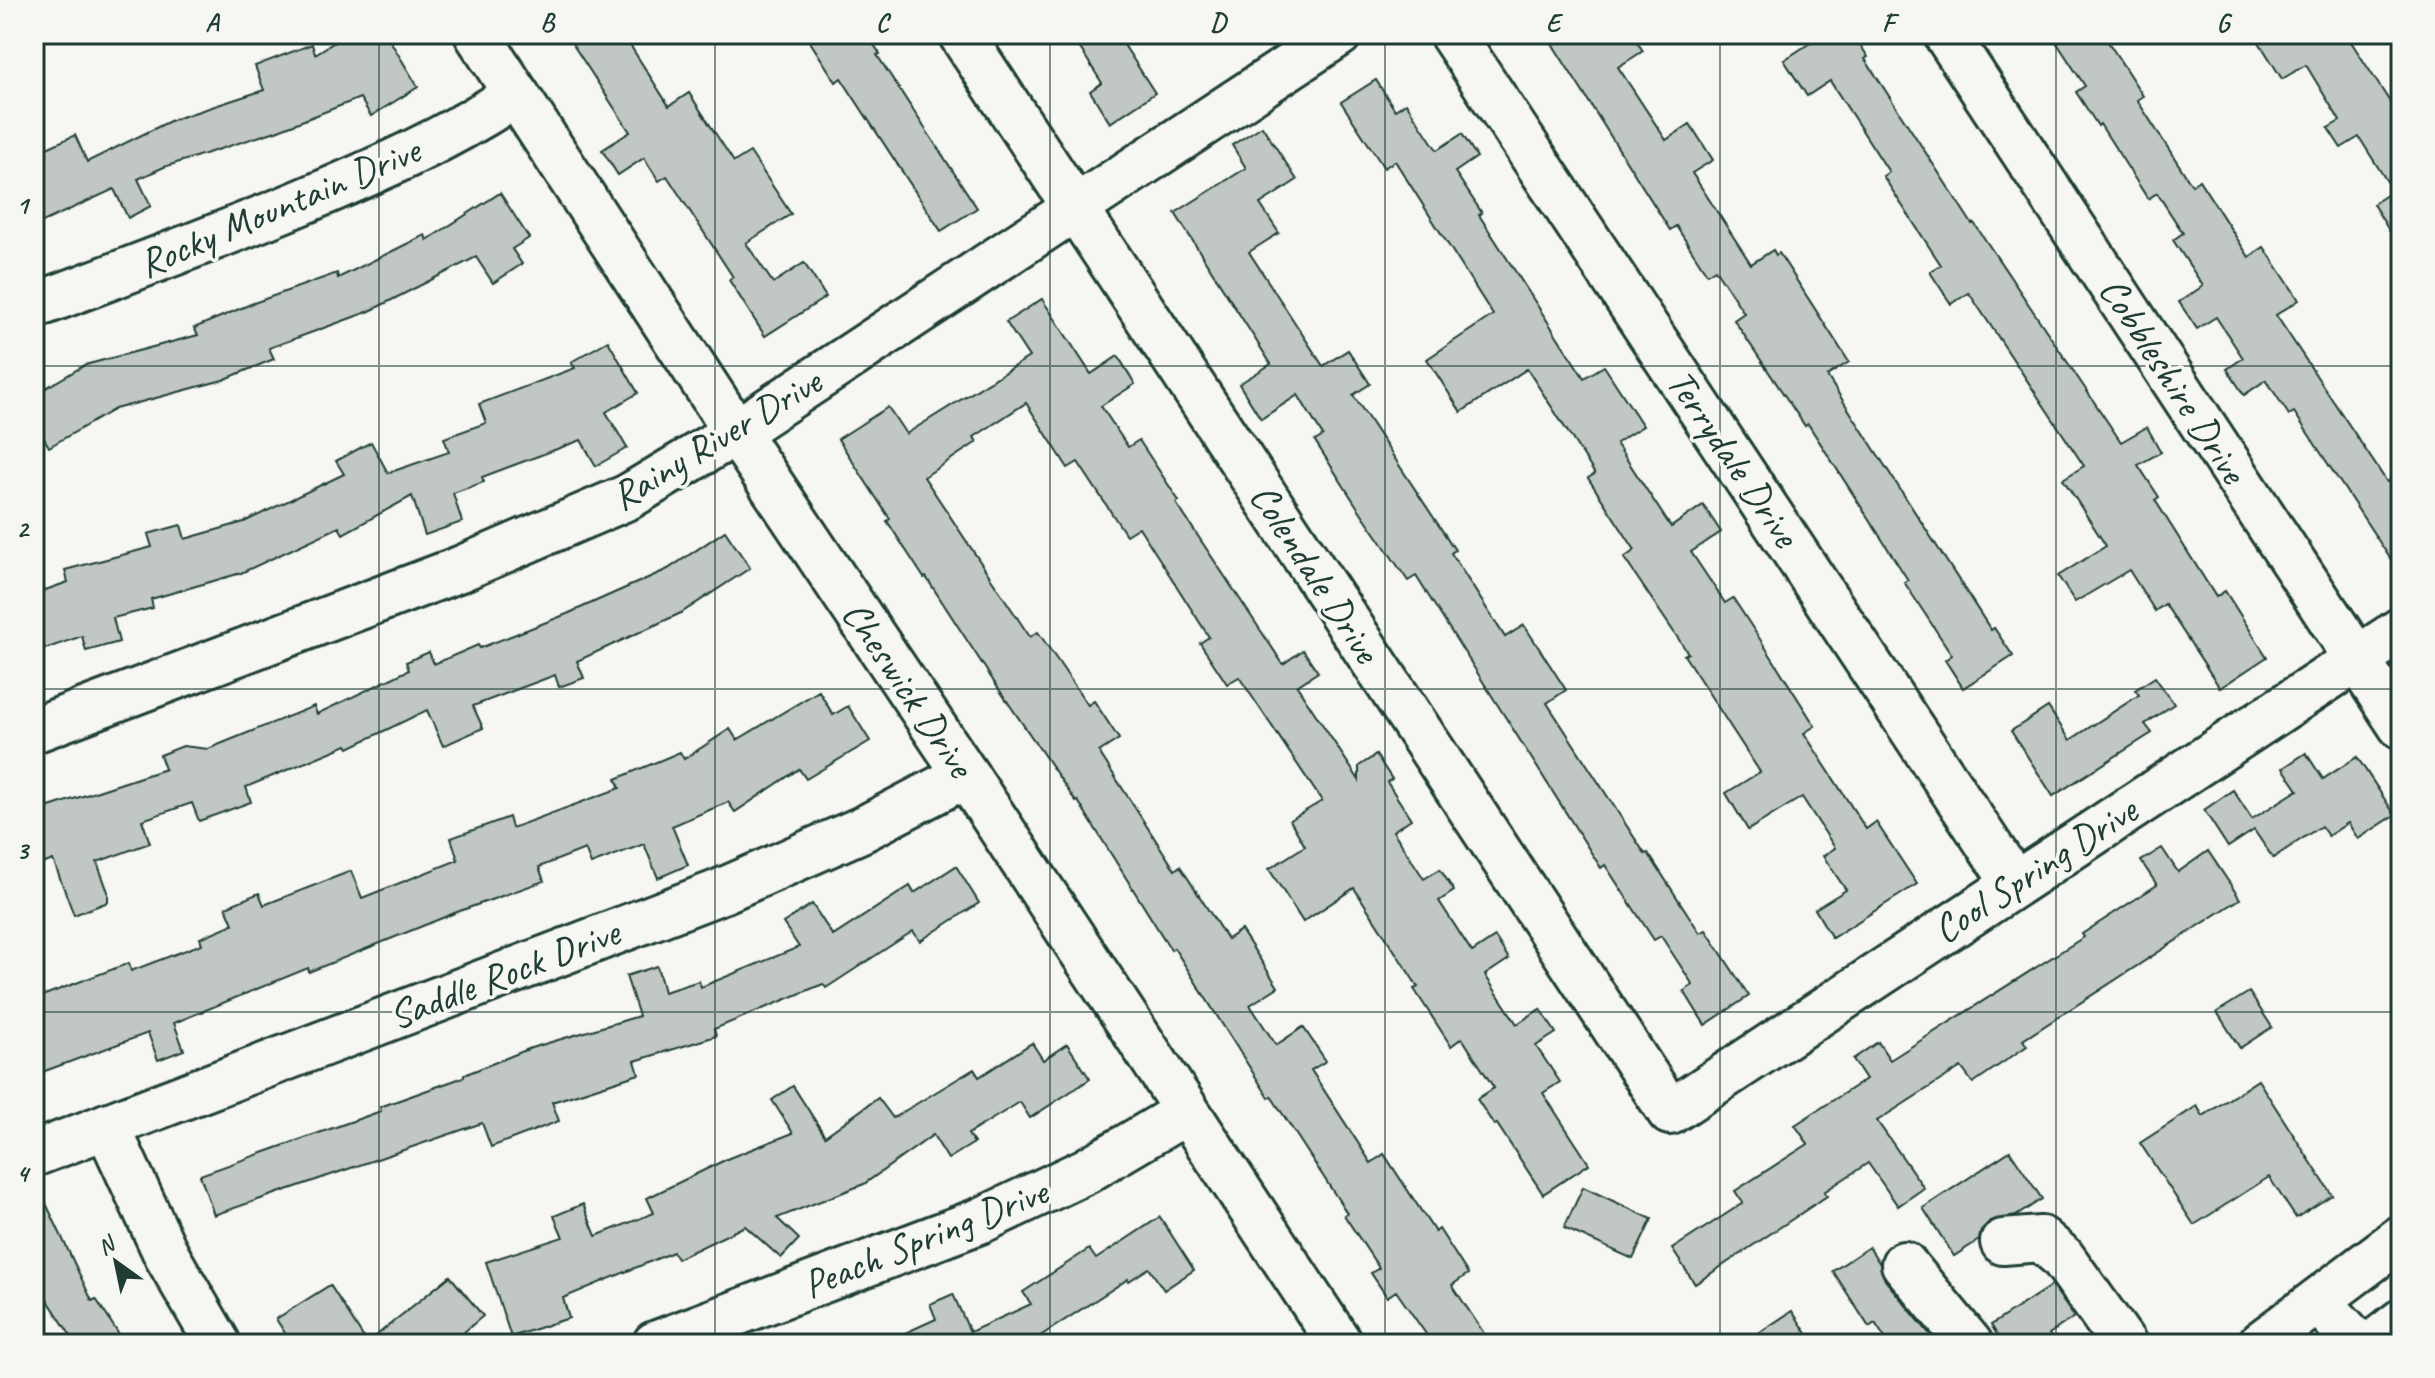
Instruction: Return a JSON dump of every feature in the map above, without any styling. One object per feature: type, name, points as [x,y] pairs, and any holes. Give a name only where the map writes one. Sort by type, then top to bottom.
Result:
[{"type":"street","name":"Cheswick Drive","points":[[477,34],[736,432],[1340,1344]]},
{"type":"street","name":"Colendale Drive","points":[[961,34],[1670,1112]]},
{"type":"street","name":"Rainy River Drive","points":[[34,730],[546,534],[628,497],[736,432],[1339,34]]},
{"type":"street","name":"Terrydale Drive","points":[[1452,34],[2014,883]]},
{"type":"street","name":"Cobbleshire Drive","points":[[1946,34],[2401,726]]},
{"type":"street","name":"Rocky Mountain Drive","points":[[34,306],[399,162],[479,119],[516,94]]},
{"type":"street","name":"Cool Spring Drive","points":[[1670,1112],[2401,630]]},
{"type":"street","name":"Saddle Rock Drive","points":[[34,1154],[722,891],[863,829],[966,775]]},
{"type":"street","name":"Peach Spring Drive","points":[[655,1344],[982,1220],[1086,1171],[1186,1112]]},
{"type":"street","points":[[107,1126],[167,1256],[218,1344]]},
{"type":"street","points":[[2260,1344],[2401,1238]]},
{"type":"street","points":[[2003,1242],[2041,1239],[2062,1257],[2124,1344]]},
{"type":"street","points":[[1904,1264],[1970,1344]]},
{"type":"street","points":[[2318,1301],[2358,1344]]},
{"type":"street","points":[[2373,1344],[2401,1322]]},
{"type":"building","points":[[348,34],[386,34],[418,87],[371,116],[360,98],[276,131],[164,167],[138,179],[151,206],[128,218],[114,189],[34,226],[34,154],[75,135],[87,162],[172,120],[264,90],[255,66],[312,44],[315,54]]},
{"type":"building","points":[[566,34],[623,34],[669,106],[689,93],[734,162],[750,152],[791,214],[746,243],[773,283],[804,263],[826,297],[765,336],[729,280],[733,277],[667,176],[659,181],[644,158],[618,175],[602,150],[630,132]]},
{"type":"building","points":[[805,34],[867,34],[880,54],[877,55],[977,208],[941,231],[841,78],[836,82]]},
{"type":"building","points":[[1071,34],[1117,34],[1155,93],[1110,123],[1090,91],[1102,83]]},
{"type":"building","points":[[1546,34],[1632,34],[1643,51],[1618,67],[1666,140],[1690,124],[1713,160],[1692,173],[1751,264],[1773,250],[1776,255],[1779,253],[1849,362],[1827,376],[1991,630],[1994,628],[2013,656],[1963,688],[1945,660],[1952,655],[1904,582],[1908,580],[1808,424],[1805,426],[1734,320],[1744,313],[1715,269],[1707,274],[1676,226],[1670,230]]},
{"type":"building","points":[[1824,34],[1853,34],[1868,57],[1865,59],[1972,224],[2121,442],[2147,427],[2161,452],[2138,465],[2159,497],[2155,500],[2216,597],[2225,591],[2267,657],[2220,688],[2165,604],[2155,611],[2129,570],[2075,602],[2058,576],[2106,546],[2063,479],[2084,466],[1969,293],[1951,304],[1930,272],[1941,265],[1883,176],[1889,172],[1830,81],[1807,96],[1784,60]]},
{"type":"building","points":[[2051,34],[2103,34],[2143,96],[2137,100],[2192,185],[2199,180],[2249,257],[2264,247],[2299,300],[2276,315],[2387,482],[2393,478],[2401,491],[2401,575],[2294,412],[2289,415],[2266,380],[2244,395],[2227,369],[2243,358],[2216,317],[2197,329],[2179,302],[2203,286],[2173,240],[2183,233],[2157,193],[2148,199],[2100,124],[2098,126],[2076,92],[2085,86]]},
{"type":"building","points":[[2254,34],[2346,34],[2401,119],[2401,250],[2373,204],[2393,191],[2359,137],[2341,148],[2328,128],[2340,121],[2306,65],[2282,79]]},
{"type":"building","points":[[1376,80],[1395,110],[1406,103],[1437,150],[1462,134],[1477,157],[1455,172],[1482,213],[1479,215],[1584,378],[1604,366],[1643,426],[1616,443],[1671,527],[1703,505],[1721,532],[1691,552],[1725,603],[1733,598],[1769,653],[1815,726],[1804,733],[1866,829],[1876,822],[1917,884],[1832,938],[1815,909],[1846,890],[1823,856],[1835,848],[1802,797],[1748,830],[1726,793],[1760,772],[1684,655],[1688,653],[1624,558],[1635,550],[1588,478],[1595,474],[1527,369],[1461,412],[1427,359],[1493,315],[1395,161],[1384,168],[1341,102]]},
{"type":"building","points":[[1262,126],[1297,180],[1260,204],[1279,233],[1249,252],[1323,366],[1348,350],[1370,384],[1353,395],[1455,550],[1451,553],[1505,637],[1524,625],[1566,690],[1547,703],[1645,854],[1648,853],[1700,933],[1706,930],[1749,996],[1705,1025],[1684,991],[1693,985],[1661,936],[1654,940],[1605,865],[1601,868],[1416,576],[1408,581],[1356,505],[1315,441],[1323,436],[1298,395],[1261,419],[1239,384],[1271,364],[1175,213],[1246,168],[1232,145]]},
{"type":"building","points":[[500,193],[529,238],[512,249],[522,264],[493,283],[476,257],[370,311],[269,348],[274,359],[223,380],[115,409],[49,447],[34,421],[34,395],[85,365],[198,335],[194,328],[251,304],[337,273],[338,278],[425,235],[427,240]]},
{"type":"building","points":[[1042,299],[1091,374],[1118,356],[1135,384],[1101,406],[1128,447],[1139,440],[1179,501],[1176,503],[1283,664],[1303,650],[1318,672],[1297,686],[1359,780],[1359,766],[1376,755],[1392,779],[1387,782],[1411,819],[1393,831],[1424,879],[1440,869],[1454,891],[1439,901],[1472,952],[1495,937],[1509,959],[1485,975],[1517,1024],[1540,1009],[1556,1033],[1536,1046],[1560,1082],[1543,1093],[1589,1164],[1543,1194],[1477,1099],[1494,1088],[1462,1038],[1451,1046],[1414,989],[1418,987],[1354,888],[1303,922],[1269,869],[1305,846],[1290,820],[1322,801],[1239,677],[1227,684],[1200,643],[1209,637],[1139,527],[1126,535],[1078,462],[1068,468],[1026,403],[974,437],[977,442],[924,477],[1030,637],[1038,632],[1088,705],[1094,701],[1119,739],[1099,752],[1175,870],[1180,866],[1227,939],[1241,930],[1278,987],[1250,1005],[1276,1045],[1303,1027],[1326,1061],[1311,1070],[1371,1163],[1384,1154],[1435,1232],[1439,1229],[1468,1274],[1452,1285],[1491,1344],[1433,1344],[1396,1291],[1387,1297],[1371,1273],[1379,1268],[1344,1215],[1347,1213],[1271,1096],[1269,1098],[1174,948],[1171,950],[1078,801],[924,578],[838,439],[888,407],[906,434],[1029,357],[1006,322]]},
{"type":"building","points":[[608,341],[638,393],[606,412],[627,448],[596,466],[581,440],[482,477],[484,482],[453,493],[462,522],[425,535],[412,496],[343,534],[339,527],[241,573],[151,599],[153,608],[113,618],[119,642],[86,651],[82,636],[45,649],[39,632],[34,633],[34,594],[68,582],[65,570],[152,547],[148,534],[181,525],[185,539],[244,522],[344,474],[336,461],[371,442],[388,473],[449,452],[444,438],[486,423],[479,404],[575,368],[571,362]]},
{"type":"building","points":[[725,531],[750,568],[681,613],[577,661],[584,678],[559,687],[555,675],[473,706],[483,728],[443,746],[427,710],[349,748],[347,745],[246,787],[251,802],[199,821],[192,803],[142,820],[150,843],[97,862],[108,892],[108,902],[74,915],[53,860],[34,867],[34,812],[165,769],[160,755],[183,746],[208,749],[314,706],[317,714],[409,670],[406,662],[429,652],[434,664],[567,614],[668,569]]},
{"type":"building","points":[[2155,677],[2174,704],[2145,724],[2152,733],[2053,796],[2011,731],[2048,707],[2070,740],[2139,695],[2135,690]]},
{"type":"building","points":[[819,691],[833,715],[848,706],[870,741],[806,779],[799,769],[735,812],[728,802],[672,826],[688,865],[658,878],[644,844],[591,864],[585,849],[539,867],[544,881],[457,912],[309,972],[308,968],[174,1023],[184,1050],[158,1060],[148,1033],[34,1075],[34,999],[129,963],[131,971],[202,944],[200,938],[233,924],[226,907],[259,893],[264,905],[351,871],[362,898],[458,860],[451,838],[509,817],[512,828],[620,788],[616,779],[680,752],[684,759],[730,729],[737,740]]},
{"type":"building","points":[[2306,753],[2323,779],[2357,757],[2395,815],[2358,839],[2348,823],[2328,836],[2321,826],[2273,858],[2254,830],[2228,847],[2204,810],[2233,790],[2252,819],[2298,790],[2283,768]]},
{"type":"building","points":[[2162,848],[2178,872],[2208,851],[2240,899],[2023,1040],[2027,1046],[1973,1083],[1961,1067],[1877,1121],[1924,1188],[1898,1206],[1868,1163],[1824,1192],[1827,1196],[1695,1284],[1672,1249],[1743,1203],[1735,1191],[1808,1144],[1795,1125],[1866,1079],[1853,1059],[1878,1042],[1890,1060],[2084,937],[2082,934],[2157,885],[2141,861]]},
{"type":"building","points":[[956,866],[979,903],[920,941],[913,931],[826,988],[823,984],[714,1029],[716,1036],[635,1061],[639,1074],[552,1102],[559,1121],[491,1147],[482,1123],[214,1215],[200,1175],[381,1111],[380,1107],[464,1077],[531,1048],[639,1016],[626,976],[657,966],[664,992],[699,981],[701,987],[799,947],[783,923],[812,904],[833,936],[910,886],[914,893]]},
{"type":"building","points":[[2249,992],[2272,1027],[2240,1048],[2217,1012]]},
{"type":"building","points":[[1032,1043],[1043,1060],[1067,1044],[1090,1079],[1030,1118],[1020,1102],[968,1134],[974,1143],[948,1159],[933,1135],[864,1184],[777,1218],[799,1239],[781,1258],[745,1226],[677,1259],[673,1252],[563,1298],[569,1318],[511,1337],[486,1262],[563,1237],[554,1216],[583,1204],[596,1236],[654,1213],[647,1198],[729,1158],[793,1133],[772,1100],[793,1086],[825,1136],[878,1098],[893,1118],[974,1069],[979,1077]]},
{"type":"building","points":[[2258,1080],[2332,1195],[2296,1218],[2269,1177],[2194,1225],[2140,1143],[2197,1106],[2203,1116]]},
{"type":"building","points":[[2010,1151],[2042,1199],[2016,1216],[1990,1221],[1981,1231],[1979,1240],[1954,1256],[1923,1208]]},
{"type":"building","points":[[34,1178],[92,1301],[96,1299],[125,1344],[76,1344],[47,1299],[43,1300],[34,1282]]},
{"type":"building","points":[[1583,1187],[1652,1219],[1633,1259],[1564,1228]]},
{"type":"building","points":[[1160,1217],[1194,1270],[1164,1290],[1149,1268],[1028,1344],[881,1344],[936,1319],[930,1304],[953,1294],[970,1332],[1031,1304],[1023,1292],[1089,1249],[1096,1259]]},
{"type":"building","points":[[1869,1247],[1880,1264],[1885,1280],[1938,1344],[1889,1344],[1875,1323],[1869,1327],[1833,1271]]},
{"type":"building","points":[[450,1276],[483,1316],[450,1344],[292,1344],[276,1319],[330,1285],[367,1343]]},
{"type":"building","points":[[2052,1285],[2074,1317],[2049,1334],[2055,1344],[2003,1344],[1991,1325]]},
{"type":"building","points":[[1792,1311],[1814,1344],[1742,1344]]}]
